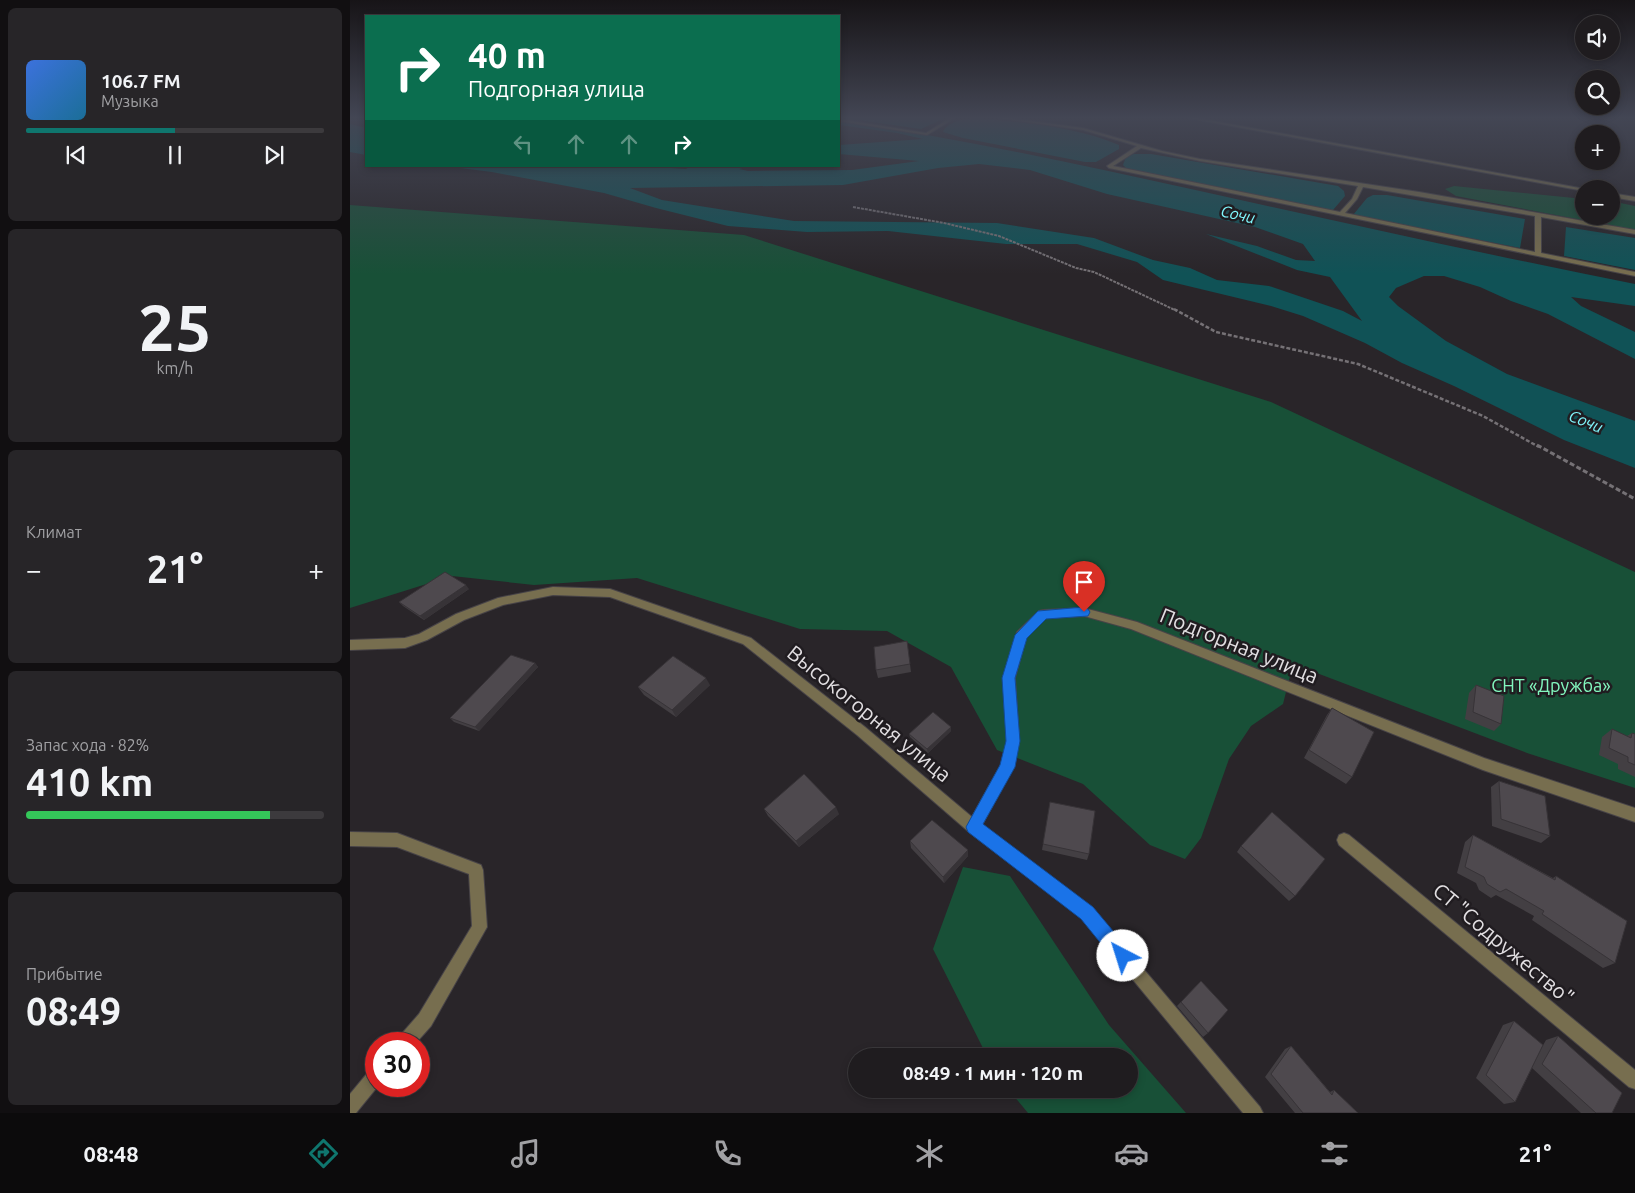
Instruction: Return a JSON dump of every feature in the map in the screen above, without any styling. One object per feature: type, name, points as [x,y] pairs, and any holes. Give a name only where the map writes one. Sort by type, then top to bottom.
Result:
[{"type":"street","points":[[1122,170],[1635,274]]},
{"type":"street","points":[[1262,170],[1635,232]]},
{"type":"street","points":[[1474,170],[1575,188]]},
{"type":"street","points":[[1340,215],[1362,186]]},
{"type":"street","points":[[1620,196],[1635,199]]},
{"type":"street","points":[[1538,215],[1538,254]]},
{"type":"street","name":"Высокогорная улица","points":[[350,645],[405,643],[423,637],[460,617],[502,601],[553,591],[610,593],[747,641],[861,731],[974,827],[1087,913],[1254,1113]]},
{"type":"street","name":"Подгорная улица","points":[[974,827],[1007,767],[1013,741],[1008,678],[1021,635],[1043,614],[1084,612],[1133,625],[1483,764],[1635,815]]},
{"type":"street","points":[[350,839],[397,840],[476,870],[480,927],[425,1020],[414,1032]]},
{"type":"street","name":"СТ \"Содружество\"","points":[[1344,840],[1635,1082]]},
{"type":"street","points":[[350,1107],[365,1089]]},
{"type":"path","points":[[853,207],[944,223],[1024,244],[1076,268],[1094,272],[1184,314],[1216,332],[1358,364],[1483,416],[1635,499]]},
{"type":"green space","points":[[1454,186],[1575,198],[1575,219],[1456,196],[1445,189]]},
{"type":"green space","points":[[1620,203],[1635,206],[1635,230],[1609,225],[1620,225]]},
{"type":"green space","name":"СНТ «Дружба»","points":[[350,205],[744,235],[1271,402],[1635,572],[1635,788],[1527,753],[1293,664],[1283,704],[1251,726],[1229,759],[1201,838],[1185,859],[1150,845],[1083,784],[997,750],[951,667],[887,631],[800,629],[637,578],[534,585],[452,576],[350,608]]},
{"type":"green space","points":[[963,867],[1010,876],[1109,1025],[1129,1048],[983,1048],[933,949]]},
{"type":"green space","points":[[1138,1058],[1186,1113],[1028,1113],[1016,1098],[1138,1098]]},
{"type":"water","name":"Сочи","points":[[476,170],[927,170],[843,185],[630,188],[662,200],[794,221],[997,223],[1094,238],[1153,260],[1190,268],[1217,280],[1269,286],[1343,311],[1362,321],[1330,277],[1297,270],[1206,234],[1257,246],[1296,260],[1315,261],[1303,244],[1255,227],[1107,194],[1029,170],[1105,170],[1635,284],[1635,306],[1571,297],[1581,306],[1635,332],[1635,359],[1548,314],[1511,301],[1480,287],[1444,276],[1424,276],[1396,288],[1389,297],[1398,306],[1446,341],[1507,374],[1635,421],[1635,468],[1564,440],[1454,386],[1402,363],[1365,343],[1303,316],[1271,306],[1163,280],[1137,262],[1077,244],[1006,244],[888,231],[807,232],[728,226],[604,193]]},
{"type":"water","points":[[1135,170],[1244,170],[1338,186],[1344,191],[1345,196],[1333,210],[1325,210]]},
{"type":"water","points":[[1373,195],[1387,195],[1525,219],[1520,248],[1353,215],[1367,198]]},
{"type":"water","points":[[1566,227],[1635,238],[1635,270],[1564,256]]},
{"type":"building","points":[[445,572],[466,585],[420,616],[399,602]]},
{"type":"building","points":[[907,641],[910,664],[876,670],[874,647]]},
{"type":"building","points":[[511,655],[535,663],[475,727],[450,718]]},
{"type":"building","points":[[673,656],[706,678],[672,710],[638,687]]},
{"type":"building","points":[[1476,685],[1504,696],[1501,724],[1473,712]]},
{"type":"building","points":[[1332,708],[1374,732],[1352,777],[1309,750]]},
{"type":"building","points":[[933,712],[951,727],[927,749],[909,734]]},
{"type":"building","points":[[1612,729],[1631,738],[1632,733],[1635,734],[1635,765],[1628,762],[1628,757],[1609,748]]},
{"type":"building","points":[[804,774],[836,807],[796,841],[764,809]]},
{"type":"building","points":[[1499,781],[1545,796],[1550,836],[1501,819]]},
{"type":"building","points":[[1050,802],[1095,811],[1089,854],[1043,844]]},
{"type":"building","points":[[1272,812],[1325,859],[1295,896],[1241,846]]},
{"type":"building","points":[[932,820],[968,850],[943,877],[910,841]]},
{"type":"building","points":[[1473,835],[1555,880],[1556,876],[1627,921],[1615,963],[1542,914],[1544,911],[1506,889],[1500,892],[1487,884],[1484,877],[1465,867]]},
{"type":"building","points":[[1201,981],[1228,1010],[1208,1033],[1181,1002]]},
{"type":"building","points":[[1514,1021],[1543,1045],[1515,1102],[1486,1075]]},
{"type":"building","points":[[1558,1036],[1622,1093],[1612,1113],[1596,1113],[1542,1064]]},
{"type":"building","points":[[1291,1046],[1332,1095],[1334,1090],[1358,1113],[1303,1113],[1271,1074]]},
{"type":"route","points":[[1084,612],[1043,614],[1021,635],[1008,678],[1013,741],[1007,767],[974,827],[1087,913],[1123,956]]}]
